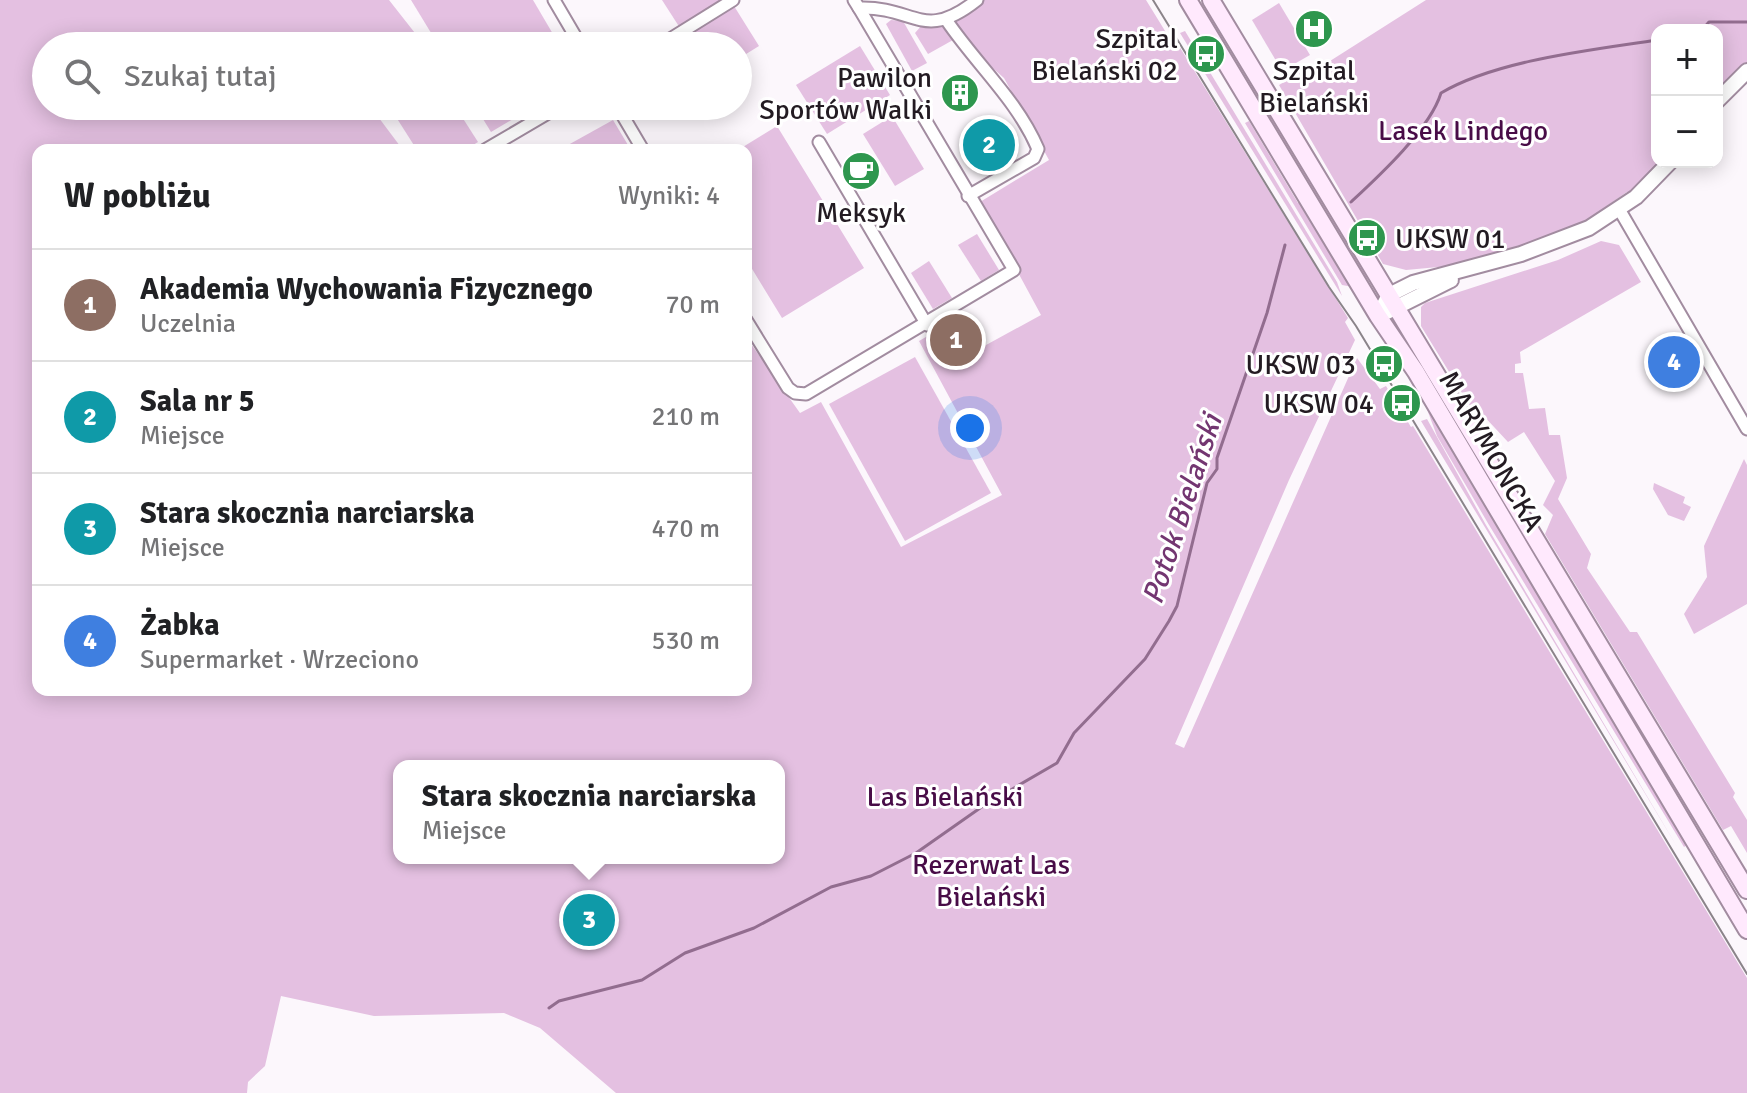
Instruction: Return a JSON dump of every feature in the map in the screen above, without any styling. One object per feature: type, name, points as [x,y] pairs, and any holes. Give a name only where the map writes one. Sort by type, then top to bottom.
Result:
[{"type":"main road","name":"MARYMONCKA","points":[[1188,0],[1378,316],[1424,384],[1506,528],[1747,930]]},
{"type":"main road","name":"MARYMONCKA","points":[[1211,0],[1747,890]]},
{"type":"main road","points":[[1506,528],[1523,518]]},
{"type":"main road","points":[[1604,692],[1621,681]]},
{"type":"main road","points":[[1703,856],[1720,846]]},
{"type":"street","points":[[554,0],[573,32]]},
{"type":"street","points":[[682,32],[733,0]]},
{"type":"street","points":[[857,4],[926,21],[947,21],[977,0]]},
{"type":"street","points":[[752,330],[788,388],[806,394],[927,325],[1014,270],[857,4]]},
{"type":"street","points":[[947,21],[964,46],[995,78],[1038,149],[1034,158],[968,196]]},
{"type":"street","points":[[1722,96],[1747,71]]},
{"type":"street","points":[[495,144],[536,120]]},
{"type":"street","points":[[625,120],[639,144]]},
{"type":"street","points":[[819,142],[927,325]]},
{"type":"street","points":[[1378,316],[1413,283],[1473,269],[1565,239],[1619,209],[1646,189],[1665,168]]},
{"type":"street","points":[[1619,209],[1747,429]]},
{"type":"green space","points":[[0,0],[389,0],[414,32],[32,32],[32,120],[380,120],[398,144],[32,144],[32,696],[752,696],[752,345],[800,413],[821,402],[901,547],[1002,495],[919,341],[938,330],[955,362],[1041,315],[980,202],[1049,160],[1004,78],[979,56],[955,23],[981,0],[1146,0],[1170,39],[1174,38],[1348,318],[1345,322],[1355,340],[1289,480],[1175,744],[1184,748],[1357,358],[1380,389],[1386,386],[1413,426],[1747,978],[1747,1093],[616,1093],[540,1028],[504,1013],[374,1016],[281,996],[265,1066],[248,1082],[247,1093],[0,1093]]},
{"type":"green space","points":[[411,0],[533,0],[552,32],[430,32]]},
{"type":"green space","points":[[662,0],[727,0],[680,28]]},
{"type":"green space","name":"Lasek Lindego","points":[[1426,0],[1747,0],[1747,64],[1723,87],[1723,24],[1651,24],[1651,168],[1656,168],[1630,194],[1627,192],[1577,227],[1460,265],[1406,270],[1383,264],[1279,85],[1315,64],[1319,68]]},
{"type":"green space","points":[[1279,3],[1310,55],[1282,71],[1252,20]]},
{"type":"green space","points":[[734,6],[750,32],[691,32]]},
{"type":"green space","points":[[891,20],[903,21],[927,63],[912,71],[886,24]]},
{"type":"green space","points":[[942,24],[953,40],[928,54],[915,33],[922,25]]},
{"type":"green space","points":[[1185,31],[1337,282],[1342,296],[1180,33]]},
{"type":"green space","points":[[752,35],[759,46],[752,50]]},
{"type":"green space","points":[[860,46],[890,95],[827,134],[796,85]]},
{"type":"green space","points":[[1263,97],[1371,276],[1364,280],[1258,103]]},
{"type":"green space","points":[[892,116],[924,169],[895,186],[863,134]]},
{"type":"green space","points":[[398,120],[464,120],[478,142],[475,144],[413,144]]},
{"type":"green space","points":[[484,120],[511,120],[491,132]]},
{"type":"green space","points":[[613,120],[627,144],[570,144]]},
{"type":"green space","points":[[1249,121],[1298,203],[1303,201],[1353,287],[1342,285],[1245,123]]},
{"type":"green space","points":[[777,126],[864,268],[782,318],[752,269],[752,144],[748,144]]},
{"type":"green space","points":[[977,234],[999,270],[981,281],[958,245]]},
{"type":"green space","points":[[1601,241],[1619,245],[1641,282],[1520,352],[1521,363],[1515,364],[1515,373],[1523,373],[1529,409],[1545,408],[1549,435],[1560,435],[1567,478],[1558,499],[1591,554],[1587,568],[1630,632],[1637,632],[1735,793],[1733,797],[1747,820],[1747,853],[1731,826],[1723,830],[1545,534],[1553,515],[1543,505],[1555,481],[1524,432],[1508,442],[1481,413],[1470,406],[1421,326],[1421,307],[1425,303],[1558,260]]},
{"type":"green space","points":[[929,261],[952,298],[933,309],[911,273]]},
{"type":"green space","points":[[915,357],[991,493],[905,541],[829,404]]},
{"type":"green space","points":[[1425,404],[1677,822],[1687,845],[1684,847],[1489,525],[1437,436]]},
{"type":"green space","points":[[1427,419],[1486,525],[1679,850],[1421,421]]},
{"type":"green space","points":[[1744,459],[1747,465],[1747,604],[1694,634],[1684,614],[1707,577],[1704,546]]},
{"type":"green space","points":[[1654,483],[1685,497],[1683,503],[1691,507],[1684,521],[1668,515],[1653,489]]},
{"type":"waterway","name":"Potok Bielański","points":[[1707,24],[1747,22]]},
{"type":"waterway","name":"Potok Bielański","points":[[1351,202],[1415,136],[1441,93],[1489,72],[1517,64],[1651,41]]},
{"type":"waterway","name":"Potok Bielański","points":[[549,1008],[559,1001],[642,980],[685,953],[754,928],[831,887],[871,876],[916,853],[983,806],[1057,763],[1074,733],[1145,659],[1177,606],[1207,483],[1217,469],[1217,458],[1267,313],[1285,245]]},
{"type":"tram line","points":[[1153,0],[1356,326],[1747,974]]},
{"type":"place","name":"Szpital Bielański","points":[[1314,29]]},
{"type":"place","name":"Szpital Bielański 02","points":[[1206,54]]},
{"type":"place","name":"Pawilon Sportów Walki","points":[[960,93]]},
{"type":"place","name":"Sala nr 5","points":[[989,145]]},
{"type":"place","name":"Meksyk","points":[[861,171]]},
{"type":"place","name":"UKSW 01","points":[[1367,238]]},
{"type":"place","name":"Akademia Wychowania Fizycznego","points":[[956,340]]},
{"type":"place","name":"Żabka","points":[[1674,362]]},
{"type":"place","name":"UKSW 03","points":[[1384,364]]},
{"type":"place","name":"UKSW 04","points":[[1402,403]]},
{"type":"place","name":"Stara skocznia narciarska","points":[[589,920]]},
{"type":"park label","name":"Las Bielański","points":[[945,796]]},
{"type":"park label","name":"Rezerwat Las Bielański","points":[[991,880]]}]
